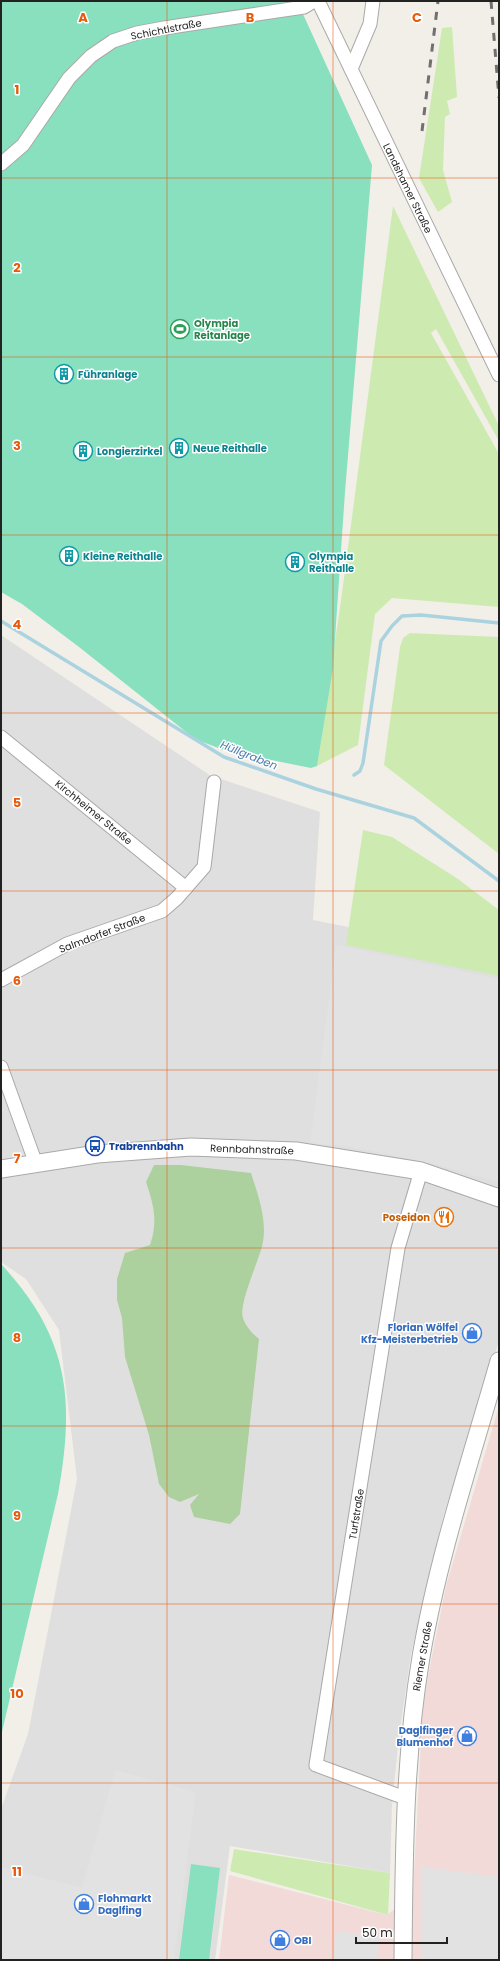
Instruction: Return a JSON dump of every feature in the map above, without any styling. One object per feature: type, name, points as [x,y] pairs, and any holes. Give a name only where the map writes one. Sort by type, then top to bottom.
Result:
[{"type":"street","name":"Schichtlstraße","points":[[1,164],[23,145],[69,78],[91,56],[113,41],[137,33],[164,28],[304,7],[314,1]]},
{"type":"street","name":"Landshamer Straße","points":[[318,1],[499,374]]},
{"type":"street","points":[[351,69],[370,24],[373,1]]},
{"type":"street","name":"Kirchheimer Straße","points":[[1,737],[186,888]]},
{"type":"street","points":[[186,888],[204,867],[214,782]]},
{"type":"street","name":"Salmdorfer Straße","points":[[1,980],[67,944],[162,911],[186,888]]},
{"type":"street","points":[[1,1067],[36,1164]]},
{"type":"street","name":"Rennbahnstraße","points":[[1,1169],[97,1154],[191,1147],[296,1150],[421,1171],[499,1198]]},
{"type":"street","name":"Turfstraße","points":[[406,1798],[316,1765],[398,1248],[421,1171]]},
{"type":"street","name":"Riemer Straße","points":[[403,1960],[406,1798],[415,1699],[428,1618],[457,1505],[499,1361]]},
{"type":"shaded area","points":[[1,635],[220,782],[221,779],[320,812],[313,920],[499,957],[499,1341],[443,1517],[411,1654],[399,1736],[392,1805],[390,1873],[230,1846],[215,1960],[1,1960],[1,1809],[28,1734],[77,1479],[59,1330],[26,1279],[1,1262]]},
{"type":"shaded area","points":[[336,945],[499,979],[499,1182],[430,1163],[351,1147],[310,1143]]},
{"type":"shaded area","points":[[499,1406],[499,1960],[219,1960],[229,1875],[387,1915],[413,1894],[423,1701],[446,1586]]},
{"type":"shaded area","points":[[115,1770],[196,1792],[174,1960],[1,1960],[1,1867],[82,1888]]},
{"type":"shaded area","points":[[421,1867],[499,1877],[499,1960],[421,1960]]},
{"type":"shaded area","points":[[337,1931],[379,1936],[377,1960],[333,1960]]},
{"type":"green space","name":"Olympia Reitanlage","points":[[1,1],[297,1],[372,165],[345,492],[333,668],[317,766],[311,768],[226,751],[195,739],[79,647],[22,604],[1,592]]},
{"type":"green space","points":[[452,27],[457,97],[447,101],[450,114],[445,117],[443,170],[452,202],[438,212],[419,178],[442,28]]},
{"type":"green space","points":[[393,206],[499,426],[499,441],[436,329],[431,333],[499,454],[499,607],[392,598],[375,614],[358,745],[317,766],[342,593]]},
{"type":"green space","points":[[410,633],[499,637],[499,854],[384,765],[400,647],[403,638]]},
{"type":"green space","points":[[363,830],[392,837],[458,879],[499,910],[499,976],[346,945]]},
{"type":"green space","points":[[154,1165],[181,1165],[251,1173],[263,1216],[263,1242],[246,1292],[242,1311],[246,1324],[259,1339],[240,1514],[230,1524],[194,1517],[190,1505],[199,1494],[180,1502],[169,1497],[159,1484],[149,1435],[125,1357],[122,1318],[117,1300],[117,1279],[125,1253],[150,1245],[154,1228],[154,1214],[146,1182]]},
{"type":"green space","points":[[1,1264],[24,1291],[41,1317],[53,1344],[61,1371],[65,1399],[66,1428],[58,1494],[1,1736]]},
{"type":"green space","points":[[234,1849],[390,1873],[388,1915],[230,1871]]},
{"type":"green space","points":[[191,1864],[220,1868],[209,1960],[179,1960]]},
{"type":"waterway","points":[[354,775],[360,771],[363,763],[381,641],[392,626],[402,616],[421,615],[499,623]]},
{"type":"waterway","name":"Hüllgraben","points":[[1,621],[224,757],[316,789],[414,818],[499,881]]},
{"type":"railway","points":[[422,131],[438,1]]},
{"type":"railway","points":[[491,1],[499,98]]},
{"type":"place","name":"Olympia Reitanlage","points":[[180,329]]},
{"type":"place","name":"Führanlage","points":[[64,374]]},
{"type":"place","name":"Neue Reithalle","points":[[179,448]]},
{"type":"place","name":"Longierzirkel","points":[[83,451]]},
{"type":"place","name":"Kleine Reithalle","points":[[69,556]]},
{"type":"place","name":"Olympia Reithalle","points":[[295,562]]},
{"type":"place","name":"Trabrennbahn","points":[[95,1146]]},
{"type":"place","name":"Poseidon","points":[[444,1217]]},
{"type":"place","name":"Florian Wölfel Kfz-Meisterbetrieb","points":[[472,1333]]},
{"type":"place","name":"Daglfinger Blumenhof","points":[[467,1736]]},
{"type":"place","name":"Flohmarkt Daglfing","points":[[84,1904]]},
{"type":"place","name":"OBI","points":[[280,1940]]}]
